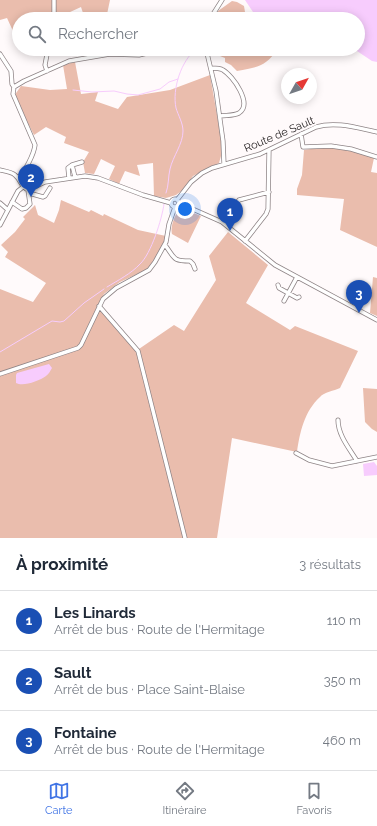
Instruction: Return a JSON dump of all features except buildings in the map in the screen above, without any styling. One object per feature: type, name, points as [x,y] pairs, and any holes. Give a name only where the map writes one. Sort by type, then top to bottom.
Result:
[{"type":"street","points":[[54,0],[54,12]]},
{"type":"street","points":[[214,12],[222,0]]},
{"type":"street","points":[[0,54],[11,71],[12,84],[14,87],[13,94],[35,141],[33,153],[23,174],[18,178]]},
{"type":"street","points":[[47,56],[45,65],[47,71]]},
{"type":"street","points":[[14,87],[24,80],[69,61],[98,56]]},
{"type":"street","points":[[208,56],[224,141],[224,164]]},
{"type":"street","points":[[211,68],[222,69],[230,75],[242,94],[244,102],[243,108],[239,113],[220,116]]},
{"type":"street","name":"Route de Sault","points":[[178,202],[196,177],[212,168],[269,151],[322,125],[335,125],[377,132]]},
{"type":"street","points":[[301,134],[303,147],[331,146],[351,149],[377,157]]},
{"type":"street","points":[[245,242],[267,212],[269,192],[269,151]]},
{"type":"street","points":[[69,178],[68,168],[82,162]]},
{"type":"street","points":[[72,165],[75,177]]},
{"type":"street","points":[[0,170],[13,174],[18,178],[28,192],[43,197],[50,188]]},
{"type":"street","points":[[28,192],[42,182],[85,176],[98,178],[143,195],[171,202],[174,200],[222,222],[275,265],[377,320]]},
{"type":"street","points":[[0,225],[18,191],[23,187]]},
{"type":"street","points":[[12,202],[22,209],[26,208],[30,204],[28,192]]},
{"type":"street","points":[[222,222],[239,200],[269,192]]},
{"type":"street","points":[[171,202],[172,206],[174,207]]},
{"type":"street","points":[[0,374],[78,348],[103,298],[113,290],[149,270],[156,262],[168,238],[169,224],[174,207],[177,206],[178,202]]},
{"type":"street","points":[[0,203],[8,210]]},
{"type":"street","points":[[165,245],[174,259],[180,261],[190,261],[195,269]]},
{"type":"street","points":[[284,301],[297,278]]},
{"type":"street","points":[[278,285],[280,288],[297,298],[300,296]]},
{"type":"street","points":[[99,306],[138,351],[185,538]]},
{"type":"street","points":[[338,420],[338,427],[341,435],[357,461]]},
{"type":"street","points":[[296,453],[309,460],[328,465],[339,465],[377,457]]},
{"type":"shaded area","points":[[0,0],[110,0],[107,12],[83,12],[81,7],[70,12],[12,12],[12,29],[7,18],[0,20]]},
{"type":"shaded area","points":[[245,0],[377,0],[377,62],[372,61],[364,56],[365,12],[253,12]]},
{"type":"shaded area","points":[[232,1],[244,6],[245,12],[217,12]]},
{"type":"shaded area","points":[[220,56],[272,56],[265,63],[237,71],[225,62],[225,58]]},
{"type":"shaded area","points":[[75,62],[81,94],[98,92],[95,101],[118,109],[127,97],[170,90],[210,75],[223,149],[219,163],[193,176],[184,189],[176,195],[166,198],[154,196],[153,163],[137,165],[140,176],[125,171],[119,184],[109,179],[115,166],[101,159],[94,174],[85,173],[83,162],[89,152],[64,143],[66,137],[46,127],[34,135],[14,96],[21,86],[50,90],[67,89],[63,65]]},
{"type":"shaded area","points":[[332,146],[374,158],[371,172],[377,173],[377,247],[340,230],[344,199],[297,195],[297,189],[302,175],[304,150]]},
{"type":"shaded area","points":[[61,200],[89,212],[91,210],[103,216],[104,214],[138,230],[166,236],[166,240],[148,269],[120,282],[104,294],[99,304],[136,351],[174,325],[184,331],[216,280],[209,256],[228,232],[268,265],[246,303],[290,330],[295,326],[358,351],[340,388],[322,395],[310,409],[301,430],[297,452],[232,438],[217,538],[0,538],[0,289],[33,302],[46,283],[5,257],[8,252],[1,245],[15,232],[25,219],[23,217],[35,205],[38,215],[54,223]]},
{"type":"shaded area","points":[[181,208],[201,216],[188,243],[172,234],[174,220]]},
{"type":"shaded area","points":[[373,277],[377,278],[377,316],[370,313]]},
{"type":"shaded area","points":[[49,364],[52,368],[43,378],[27,384],[16,383],[17,373]]},
{"type":"shaded area","points":[[363,388],[377,389],[377,432],[365,422]]},
{"type":"shaded area","points":[[374,462],[377,466],[377,475],[364,476],[363,464]]},
{"type":"waterway","points":[[166,193],[170,169],[183,136],[182,125],[176,108],[175,92],[182,68],[190,56]]},
{"type":"waterway","points":[[73,90],[92,92],[114,91],[138,95],[160,89],[169,82],[178,79]]},
{"type":"waterway","points":[[107,287],[133,271],[144,259],[155,236],[164,204]]},
{"type":"waterway","points":[[0,352],[52,321],[64,321],[84,303],[104,289]]},
{"type":"place","name":"Sault","points":[[31,197]]},
{"type":"place","name":"Les Linards","points":[[230,231]]},
{"type":"place","name":"Fontaine","points":[[359,313]]}]
